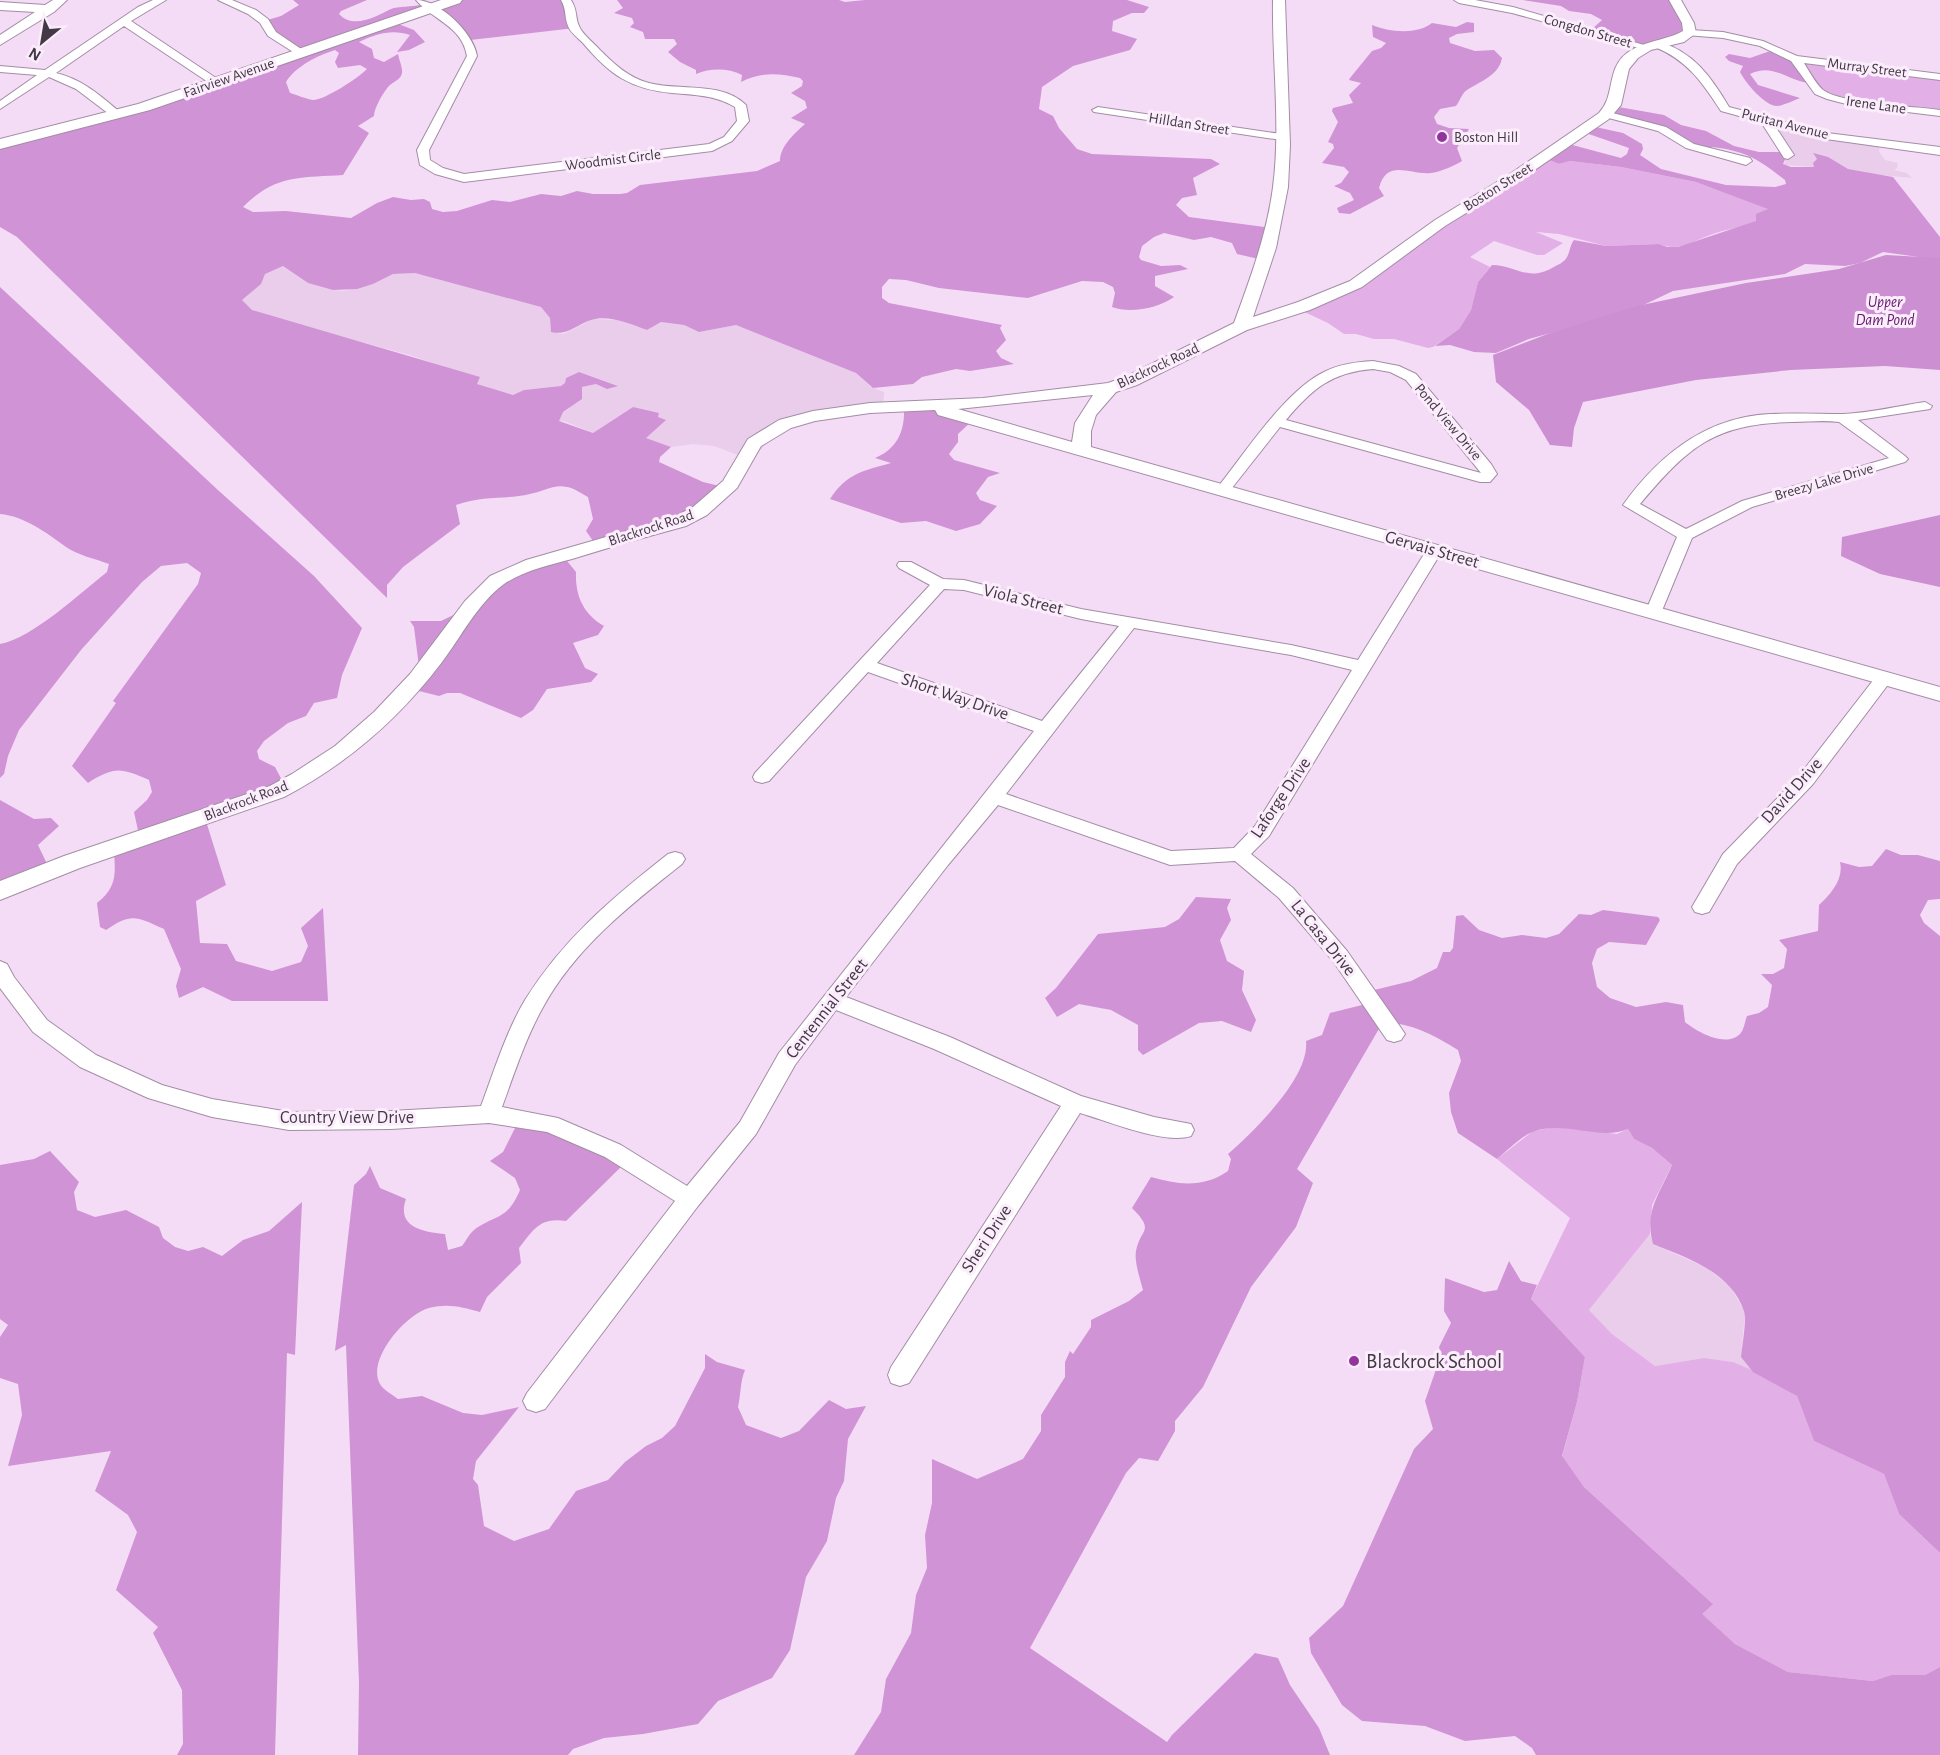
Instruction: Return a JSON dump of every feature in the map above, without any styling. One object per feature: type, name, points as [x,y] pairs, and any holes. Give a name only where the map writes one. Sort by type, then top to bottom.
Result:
[{"type":"main road","name":"Fairview Avenue","points":[[0,144],[117,115],[302,53],[425,5],[455,0]]},
{"type":"street","points":[[0,41],[61,0]]},
{"type":"street","points":[[0,106],[142,9],[161,0]]},
{"type":"street","points":[[223,0],[252,12],[264,21],[272,34],[302,53]]},
{"type":"street","name":"Woodmist Circle","points":[[425,5],[465,32],[472,50],[472,56],[423,150],[424,162],[439,171],[464,178],[507,174],[712,147],[735,133],[743,121],[741,105],[732,99],[713,93],[671,91],[632,81],[616,70],[573,26],[572,10],[566,0]]},
{"type":"street","points":[[1241,326],[1264,262],[1282,167],[1279,0]]},
{"type":"street","name":"Congdon Street","points":[[1459,0],[1514,10],[1652,46]]},
{"type":"street","points":[[1675,0],[1688,23],[1690,33],[1723,35],[1756,42],[1795,59]]},
{"type":"street","points":[[0,6],[50,9]]},
{"type":"street","points":[[124,22],[215,82]]},
{"type":"street","name":"Boston Street","points":[[1241,326],[1304,306],[1356,284],[1440,223],[1515,177],[1605,114],[1614,105],[1622,69],[1627,61],[1652,46],[1679,39],[1690,33]]},
{"type":"street","name":"Puritan Avenue","points":[[1652,46],[1677,52],[1694,63],[1725,109],[1826,136],[1940,151]]},
{"type":"street","name":"Murray Street","points":[[1795,59],[1940,77]]},
{"type":"street","name":"Irene Lane","points":[[1795,59],[1806,78],[1819,92],[1831,97],[1850,102],[1940,113]]},
{"type":"street","points":[[0,69],[49,74],[67,79],[91,93],[117,115]]},
{"type":"street","name":"Hilldan Street","points":[[1098,110],[1281,137]]},
{"type":"street","points":[[1605,114],[1662,129],[1690,146],[1746,161]]},
{"type":"street","points":[[1766,121],[1788,155]]},
{"type":"street","name":"Blackrock Road","points":[[0,891],[72,862],[267,795],[306,778],[343,753],[374,727],[407,694],[478,600],[496,581],[524,567],[679,522],[700,512],[730,484],[754,443],[775,429],[813,416],[870,408],[983,403],[1110,388],[1131,381],[1241,326]]},
{"type":"street","name":"Pond View Drive","points":[[1223,490],[1296,398],[1316,381],[1336,370],[1355,366],[1373,365],[1394,369],[1411,377],[1489,474],[1485,479],[1277,422]]},
{"type":"street","points":[[1082,449],[1079,436],[1082,423],[1097,400],[1110,388]]},
{"type":"street","name":"Gervais Street","points":[[925,406],[1940,694]]},
{"type":"street","points":[[1653,613],[1686,535],[1631,505],[1689,444],[1719,426],[1746,420],[1786,417],[1844,418],[1925,406]]},
{"type":"street","name":"Breezy Lake Drive","points":[[1686,535],[1747,504],[1900,459],[1844,418]]},
{"type":"street","name":"Laforge Drive","points":[[994,797],[1170,858],[1239,854],[1262,831],[1434,551]]},
{"type":"street","points":[[762,777],[940,584],[905,565]]},
{"type":"street","name":"Viola Street","points":[[940,584],[964,585],[1024,602],[1129,624],[1291,650],[1363,667]]},
{"type":"street","name":"Centennial Street","points":[[536,1401],[690,1199],[748,1128],[787,1059],[941,860],[994,797],[1129,624]]},
{"type":"street","name":"Short Way Drive","points":[[865,665],[1045,729]]},
{"type":"street","name":"David Drive","points":[[1702,907],[1730,859],[1806,780],[1884,678]]},
{"type":"street","name":"La Casa Drive","points":[[1239,854],[1286,893],[1340,956],[1394,1034]]},
{"type":"street","points":[[489,1114],[510,1056],[533,1005],[571,951],[612,909],[675,859]]},
{"type":"street","name":"Country View Drive","points":[[0,969],[6,981],[39,1026],[88,1061],[156,1092],[212,1108],[289,1121],[391,1120],[489,1114],[550,1124],[613,1151],[690,1199]]},
{"type":"street","points":[[834,1001],[942,1043],[1075,1103],[1154,1126],[1183,1130]]},
{"type":"street","name":"Sheri Drive","points":[[900,1375],[1075,1103]]},
{"type":"shaded area","points":[[293,0],[367,0],[339,14],[345,19],[358,21],[372,18],[394,8],[420,5],[422,10],[456,0],[564,0],[575,28],[470,40],[435,15],[423,11],[393,22],[414,30],[425,42],[409,50],[397,52],[410,35],[397,32],[384,33],[359,42],[372,49],[374,58],[384,62],[398,54],[402,73],[384,93],[374,116],[358,126],[369,133],[343,175],[301,178],[278,183],[266,188],[243,207],[253,212],[286,211],[351,218],[393,197],[411,200],[424,199],[430,202],[432,209],[443,212],[457,211],[492,200],[510,202],[541,194],[561,196],[577,191],[593,194],[627,193],[640,185],[757,171],[780,161],[785,145],[805,124],[791,118],[807,108],[805,101],[791,93],[802,86],[803,81],[800,78],[770,74],[741,82],[742,75],[731,71],[713,70],[696,74],[696,70],[680,62],[668,52],[677,44],[674,39],[645,39],[643,32],[630,27],[634,23],[632,18],[614,13],[623,8],[617,0],[839,0],[845,2],[865,0],[1127,0],[1149,7],[1144,13],[1132,13],[1113,21],[1112,31],[1137,39],[1130,50],[1073,66],[1042,87],[1039,109],[1053,116],[1059,128],[1077,149],[1092,154],[1211,159],[1220,164],[1193,178],[1197,195],[1182,198],[1176,205],[1189,217],[1272,228],[1263,260],[1237,254],[1232,243],[1211,237],[1194,240],[1164,233],[1154,237],[1142,246],[1139,257],[1141,260],[1161,266],[1180,265],[1188,269],[1155,276],[1155,286],[1174,297],[1144,309],[1127,310],[1112,307],[1115,293],[1113,287],[1103,282],[1082,281],[1028,298],[939,288],[906,280],[889,279],[882,287],[882,298],[889,303],[1002,325],[1000,328],[1006,340],[996,351],[1001,358],[1014,364],[970,371],[956,369],[922,377],[913,384],[873,388],[856,373],[736,325],[699,332],[684,325],[661,322],[647,330],[619,320],[598,318],[557,333],[551,332],[550,318],[541,307],[415,273],[393,274],[357,289],[333,290],[308,283],[283,266],[265,274],[261,284],[242,300],[252,310],[480,377],[477,384],[513,395],[524,390],[561,386],[565,383],[566,378],[579,372],[618,386],[607,389],[596,384],[582,387],[582,399],[563,412],[559,421],[593,433],[633,407],[659,413],[658,417],[666,420],[646,438],[671,447],[660,457],[659,462],[703,482],[728,488],[700,512],[596,545],[586,531],[593,519],[588,497],[570,488],[562,486],[520,496],[475,500],[456,505],[460,524],[403,567],[387,585],[387,598],[17,237],[0,227],[0,144],[126,112],[300,54],[271,34],[264,21],[281,16],[299,5]],"holes":[[[335,50],[339,53],[335,62],[338,68],[360,65],[367,69],[341,88],[318,99],[313,100],[290,93],[286,82],[295,71],[321,55]]]},
{"type":"shaded area","points":[[1523,0],[1674,0],[1689,32],[1649,47],[1590,31],[1602,20],[1591,14]]},
{"type":"shaded area","points":[[1467,22],[1474,23],[1474,32],[1457,34],[1449,38],[1450,43],[1475,51],[1494,50],[1502,58],[1497,69],[1465,91],[1456,106],[1440,109],[1434,117],[1437,124],[1449,128],[1469,129],[1457,148],[1462,161],[1431,173],[1400,170],[1387,173],[1379,188],[1384,196],[1350,214],[1339,213],[1337,208],[1354,200],[1350,193],[1334,186],[1341,183],[1349,172],[1344,167],[1322,163],[1334,148],[1333,144],[1328,142],[1338,122],[1332,111],[1333,108],[1353,103],[1349,95],[1361,83],[1349,80],[1350,78],[1372,51],[1381,48],[1386,43],[1373,37],[1372,25],[1386,29],[1411,31],[1432,23],[1456,27]]},
{"type":"shaded area","points":[[1773,50],[1795,60],[1810,83],[1774,71],[1766,70],[1750,74],[1758,85],[1800,98],[1778,106],[1767,103],[1746,82],[1740,72],[1743,66],[1725,57],[1729,54],[1750,58]]},
{"type":"shaded area","points":[[1795,60],[1940,77],[1940,114],[1861,104],[1821,94]]},
{"type":"shaded area","points":[[1613,106],[1664,115],[1681,125],[1706,131],[1734,146],[1759,152],[1784,152],[1787,155],[1783,164],[1791,167],[1814,167],[1813,163],[1817,159],[1813,153],[1828,157],[1848,169],[1893,177],[1940,237],[1940,260],[1883,252],[1860,263],[1845,266],[1805,264],[1785,274],[1673,291],[1633,310],[1529,339],[1496,353],[1474,352],[1450,345],[1435,346],[1459,329],[1471,310],[1478,282],[1492,265],[1528,273],[1543,272],[1564,261],[1574,240],[1606,246],[1659,244],[1678,247],[1756,221],[1756,214],[1768,209],[1696,182],[1621,167],[1570,161],[1559,164],[1544,158],[1565,143],[1621,158],[1627,154],[1629,148],[1583,132],[1591,126],[1623,133],[1642,144],[1643,149],[1640,155],[1661,169],[1726,185],[1775,187],[1786,184],[1785,180],[1768,167],[1744,154],[1684,143],[1653,127],[1602,117]]},
{"type":"shaded area","points":[[1768,122],[1880,144],[1879,152],[1885,160],[1898,163],[1894,170],[1907,173],[1912,178],[1848,169],[1813,154],[1817,159],[1814,167],[1784,165],[1787,155]]},
{"type":"shaded area","points":[[1544,158],[1559,164],[1570,161],[1621,167],[1696,182],[1769,208],[1757,217],[1757,221],[1679,247],[1659,244],[1606,246],[1559,234],[1536,232],[1563,243],[1544,255],[1537,255],[1494,241],[1470,257],[1490,267],[1478,282],[1471,310],[1459,329],[1433,347],[1428,348],[1394,339],[1374,339],[1356,334],[1344,334],[1328,323],[1298,309],[1355,284]]},
{"type":"shaded area","points":[[283,266],[308,283],[344,291],[373,284],[393,274],[415,273],[447,280],[541,307],[550,318],[551,332],[564,334],[593,319],[619,320],[647,330],[661,322],[684,325],[699,332],[736,325],[856,373],[871,387],[884,392],[883,407],[800,424],[775,435],[751,460],[714,446],[693,444],[671,447],[646,438],[659,414],[633,407],[593,433],[559,421],[559,419],[563,412],[569,409],[582,387],[596,384],[617,385],[579,372],[566,378],[565,384],[561,386],[524,390],[513,395],[477,384],[478,379],[410,355],[294,324],[252,310],[243,303],[242,300],[261,284],[264,274]]},
{"type":"shaded area","points":[[0,287],[314,576],[362,628],[342,675],[337,698],[314,703],[306,716],[288,723],[264,741],[257,751],[259,759],[275,767],[284,784],[205,818],[226,885],[196,901],[200,943],[227,944],[236,961],[272,971],[301,962],[308,946],[301,928],[323,908],[328,1001],[232,1001],[203,987],[179,998],[176,986],[181,969],[164,929],[135,918],[122,921],[106,930],[100,927],[97,903],[109,891],[114,879],[114,848],[139,835],[134,812],[152,792],[149,780],[125,771],[112,771],[88,783],[72,766],[116,703],[113,701],[198,584],[201,573],[187,563],[161,566],[142,582],[81,650],[19,730],[8,756],[4,774],[0,778],[0,644],[27,633],[56,614],[107,572],[109,564],[70,550],[43,531],[18,518],[0,514]]},
{"type":"shaded area","points":[[923,406],[973,420],[958,434],[958,442],[949,454],[954,460],[1000,473],[988,477],[976,493],[980,500],[997,506],[980,524],[956,531],[926,521],[901,523],[830,499],[849,478],[891,463],[875,458],[889,450],[898,438],[903,424],[904,408]]},
{"type":"shaded area","points":[[563,556],[576,572],[579,596],[586,610],[604,626],[598,635],[573,643],[585,668],[598,674],[591,682],[547,689],[533,710],[521,718],[460,693],[447,693],[439,696],[411,689],[420,675],[414,627],[410,621],[441,621],[474,605],[500,579]]},
{"type":"shaded area","points":[[0,800],[34,819],[51,818],[59,826],[38,845],[49,868],[0,891]]},
{"type":"shaded area","points":[[1886,849],[1901,855],[1918,855],[1940,861],[1940,899],[1928,900],[1920,915],[1924,923],[1940,936],[1940,1553],[1899,1514],[1884,1474],[1814,1441],[1797,1396],[1753,1372],[1741,1357],[1745,1315],[1738,1297],[1729,1286],[1706,1268],[1653,1244],[1650,1221],[1652,1212],[1672,1165],[1652,1148],[1634,1139],[1628,1129],[1606,1133],[1558,1128],[1535,1131],[1520,1139],[1497,1159],[1458,1133],[1451,1112],[1449,1093],[1461,1061],[1458,1050],[1422,1031],[1383,1022],[1297,1169],[1313,1183],[1296,1227],[1251,1287],[1203,1387],[1175,1421],[1175,1431],[1158,1461],[1139,1458],[1126,1473],[1030,1648],[1167,1742],[1255,1653],[1278,1658],[1290,1685],[1319,1728],[1330,1755],[854,1755],[881,1712],[886,1679],[911,1633],[916,1595],[927,1568],[925,1535],[932,1503],[932,1459],[977,1479],[1023,1459],[1041,1431],[1041,1415],[1065,1377],[1065,1362],[1070,1351],[1073,1354],[1091,1327],[1091,1320],[1129,1301],[1143,1290],[1136,1255],[1145,1226],[1132,1208],[1151,1177],[1171,1182],[1191,1183],[1210,1180],[1228,1171],[1231,1159],[1228,1154],[1265,1118],[1290,1087],[1305,1055],[1306,1041],[1322,1035],[1330,1013],[1370,1003],[1366,992],[1411,981],[1437,968],[1443,952],[1450,952],[1453,948],[1456,916],[1463,915],[1479,930],[1502,938],[1522,935],[1546,938],[1559,934],[1579,914],[1591,915],[1603,910],[1658,917],[1660,920],[1646,945],[1609,942],[1597,949],[1592,963],[1597,987],[1610,998],[1636,1007],[1666,1002],[1683,1005],[1685,1022],[1690,1026],[1712,1037],[1734,1038],[1740,1034],[1747,1016],[1759,1013],[1768,1007],[1772,985],[1761,974],[1773,974],[1784,968],[1787,949],[1779,940],[1818,931],[1819,905],[1832,891],[1838,880],[1840,862],[1859,867],[1872,866]]},
{"type":"shaded area","points":[[1196,897],[1231,899],[1227,908],[1231,920],[1220,940],[1227,961],[1244,971],[1242,990],[1256,1020],[1251,1032],[1222,1021],[1199,1023],[1143,1055],[1138,1050],[1138,1025],[1111,1010],[1079,1004],[1057,1017],[1045,998],[1056,988],[1098,934],[1165,927],[1179,919]]},
{"type":"shaded area","points":[[519,1120],[626,1162],[566,1221],[550,1221],[534,1230],[519,1248],[521,1263],[487,1297],[480,1312],[461,1307],[442,1306],[429,1308],[410,1319],[400,1328],[383,1351],[377,1374],[381,1386],[398,1399],[422,1396],[463,1413],[482,1415],[519,1407],[476,1461],[473,1479],[478,1485],[484,1526],[514,1541],[549,1529],[576,1491],[608,1480],[625,1462],[646,1446],[662,1438],[675,1426],[705,1368],[705,1354],[717,1362],[745,1370],[738,1407],[746,1425],[781,1438],[799,1431],[829,1400],[846,1409],[866,1406],[848,1439],[844,1481],[836,1498],[827,1541],[806,1577],[790,1650],[772,1678],[718,1701],[698,1724],[604,1738],[573,1749],[568,1755],[358,1755],[359,1683],[346,1345],[335,1351],[354,1185],[366,1174],[370,1166],[380,1188],[406,1199],[404,1208],[408,1222],[428,1232],[445,1234],[448,1250],[462,1246],[474,1230],[506,1212],[520,1190],[515,1178],[490,1161],[503,1152]]},
{"type":"shaded area","points":[[1556,1127],[1617,1134],[1628,1129],[1634,1139],[1652,1148],[1672,1165],[1652,1205],[1650,1234],[1589,1310],[1612,1334],[1655,1366],[1704,1358],[1733,1362],[1752,1370],[1797,1396],[1814,1441],[1884,1474],[1899,1514],[1940,1553],[1940,1667],[1925,1675],[1891,1675],[1873,1681],[1788,1672],[1735,1644],[1701,1614],[1712,1603],[1584,1487],[1562,1457],[1577,1402],[1585,1357],[1531,1299],[1570,1218],[1497,1159],[1533,1131]]},
{"type":"shaded area","points":[[50,1151],[79,1182],[74,1192],[77,1210],[95,1217],[126,1210],[159,1227],[163,1238],[175,1247],[188,1251],[203,1247],[222,1256],[243,1240],[269,1231],[302,1202],[295,1355],[287,1353],[275,1755],[177,1755],[183,1744],[182,1690],[153,1633],[158,1627],[116,1590],[137,1532],[128,1515],[95,1491],[111,1451],[8,1466],[22,1415],[18,1384],[0,1378],[0,1337],[8,1325],[0,1319],[0,1165],[34,1159]]},
{"type":"shaded area","points":[[1650,1234],[1653,1244],[1705,1267],[1730,1286],[1745,1312],[1741,1357],[1752,1370],[1733,1362],[1704,1358],[1655,1366],[1612,1334],[1589,1310]]},
{"type":"shaded area","points":[[1509,1261],[1521,1281],[1537,1285],[1531,1299],[1585,1357],[1577,1402],[1562,1456],[1584,1487],[1713,1604],[1702,1614],[1735,1644],[1788,1672],[1873,1681],[1891,1675],[1925,1675],[1940,1667],[1940,1755],[1536,1755],[1532,1748],[1515,1736],[1465,1741],[1425,1726],[1362,1721],[1342,1705],[1311,1653],[1309,1638],[1343,1606],[1414,1449],[1433,1429],[1425,1401],[1441,1355],[1439,1347],[1451,1323],[1444,1311],[1445,1278],[1484,1292],[1497,1290]]},
{"type":"water","name":"Upper Dam Pond","points":[[1886,255],[1940,258],[1940,370],[1885,366],[1791,370],[1696,380],[1583,402],[1574,428],[1572,447],[1550,445],[1529,410],[1496,382],[1493,355],[1550,333],[1637,306],[1746,283],[1839,269]]},
{"type":"water","points":[[1940,515],[1940,587],[1880,574],[1841,556],[1842,537]]},
{"type":"place","name":"Boston Hill","points":[[1442,137]]},
{"type":"place","name":"Blackrock School","points":[[1354,1361]]}]
